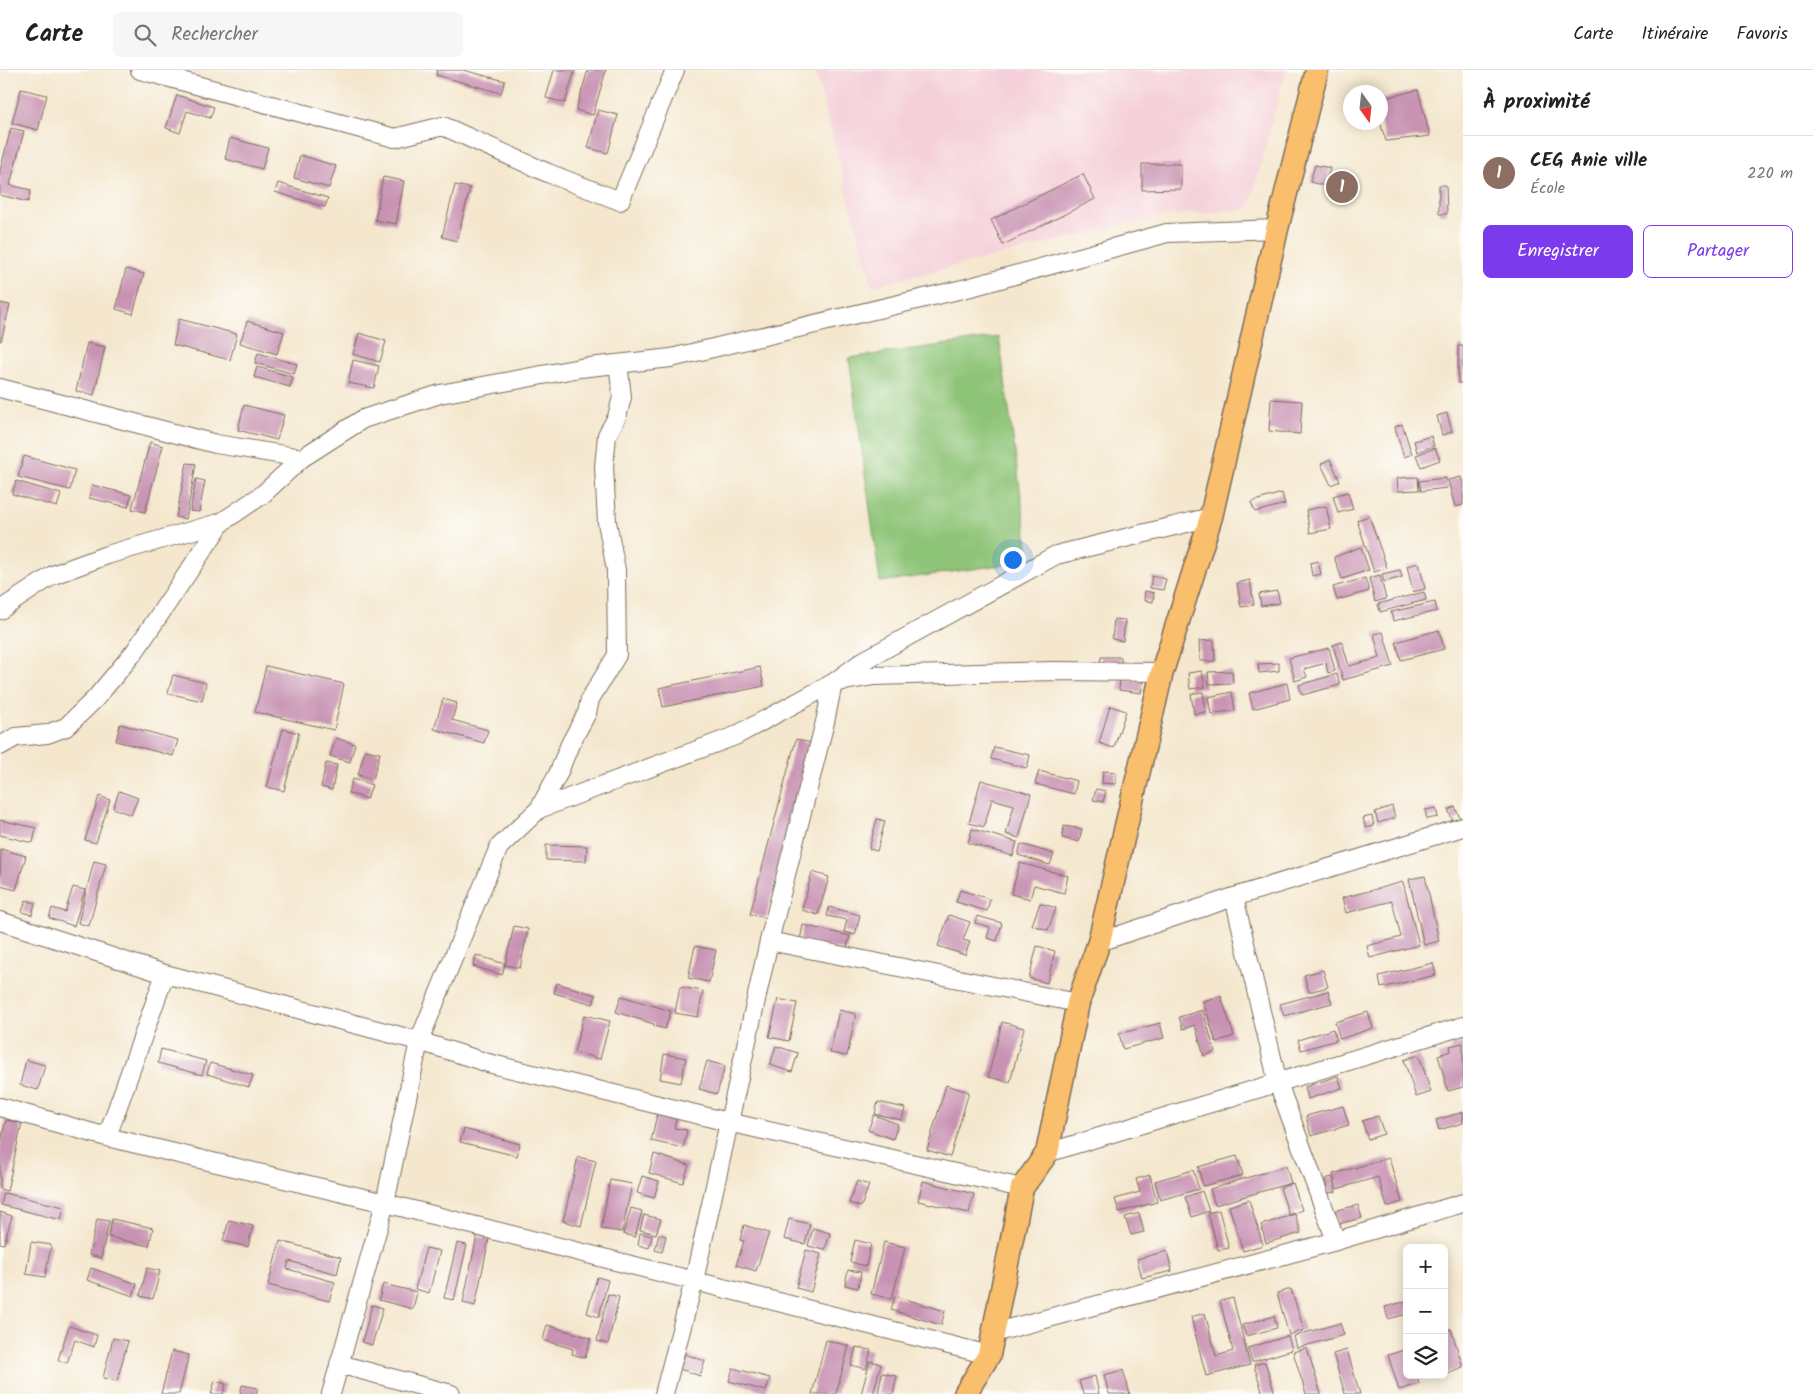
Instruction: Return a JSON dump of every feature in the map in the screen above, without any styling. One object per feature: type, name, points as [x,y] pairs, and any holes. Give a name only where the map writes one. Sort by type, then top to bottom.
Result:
[{"type":"main road","points":[[965,1394],[989,1355],[1022,1188],[1047,1153],[1078,1003],[1099,942],[1162,672],[1211,517],[1277,229],[1317,70]]},
{"type":"street","points":[[140,70],[395,138],[443,126],[548,173],[620,200],[675,70]]},
{"type":"street","points":[[0,610],[53,575],[107,555],[222,522],[262,495],[302,458],[363,419],[440,394],[580,368],[671,358],[952,292],[1167,233],[1277,229]]},
{"type":"street","points":[[331,1394],[385,1204],[419,1041],[499,847],[539,809],[558,774],[570,744],[586,713],[590,699],[617,655],[616,570],[607,522],[604,468],[607,435],[617,417],[622,397],[621,364]]},
{"type":"street","points":[[0,388],[216,444],[302,458]]},
{"type":"street","points":[[539,809],[735,736],[833,683],[863,661],[1056,556],[1211,517]]},
{"type":"street","points":[[0,746],[16,737],[47,734],[66,727],[95,699],[135,651],[222,522]]},
{"type":"street","points":[[833,683],[874,676],[1052,671],[1162,672]]},
{"type":"street","points":[[664,1394],[694,1281],[769,941],[825,722],[833,683]]},
{"type":"street","points":[[1099,942],[1234,897],[1463,827]]},
{"type":"street","points":[[1234,897],[1278,1083],[1336,1241]]},
{"type":"street","points":[[0,921],[165,974],[419,1041],[488,1063],[728,1122],[1022,1188]]},
{"type":"street","points":[[769,941],[1078,1003]]},
{"type":"street","points":[[107,1137],[165,974]]},
{"type":"street","points":[[1047,1153],[1463,1026]]},
{"type":"street","points":[[0,1107],[107,1137],[385,1204],[989,1355]]},
{"type":"street","points":[[993,1333],[1336,1241],[1463,1204]]},
{"type":"street","points":[[339,1364],[452,1394]]},
{"type":"shaded area","points":[[815,70],[1286,70],[1249,209],[1162,216],[872,286]]},
{"type":"green space","points":[[999,337],[1030,561],[880,582],[849,358]]},
{"type":"building","points":[[437,70],[463,70],[505,81],[501,93],[436,75]]},
{"type":"building","points":[[554,70],[575,70],[565,103],[546,98]]},
{"type":"building","points":[[588,70],[606,70],[593,115],[576,110]]},
{"type":"building","points":[[21,89],[47,95],[38,130],[12,123]]},
{"type":"building","points":[[1418,90],[1430,136],[1386,141],[1383,130],[1388,130],[1388,97]]},
{"type":"building","points":[[177,95],[214,107],[210,118],[187,111],[180,133],[166,128]]},
{"type":"building","points":[[598,110],[618,115],[608,153],[588,148]]},
{"type":"building","points":[[11,128],[24,131],[10,185],[31,190],[28,202],[0,195],[0,171]]},
{"type":"building","points":[[230,138],[268,148],[262,169],[225,159]]},
{"type":"building","points":[[300,155],[336,166],[329,188],[294,178]]},
{"type":"building","points":[[1142,164],[1181,164],[1181,189],[1142,190]]},
{"type":"building","points":[[1315,165],[1330,168],[1325,186],[1310,182]]},
{"type":"building","points":[[1083,174],[1095,199],[1003,245],[991,220]]},
{"type":"building","points":[[383,177],[404,181],[396,224],[375,220]]},
{"type":"building","points":[[278,183],[328,198],[325,207],[275,192]]},
{"type":"building","points":[[455,185],[470,188],[457,241],[442,237]]},
{"type":"building","points":[[1439,185],[1446,185],[1447,214],[1439,214]]},
{"type":"building","points":[[126,269],[144,274],[133,314],[116,309]]},
{"type":"building","points":[[0,303],[10,305],[1,341],[0,341]]},
{"type":"building","points":[[179,319],[237,334],[230,360],[173,345]]},
{"type":"building","points":[[247,321],[284,332],[277,354],[240,343]]},
{"type":"building","points":[[359,333],[386,341],[380,362],[353,354]]},
{"type":"building","points":[[87,343],[105,347],[94,395],[76,391]]},
{"type":"building","points":[[1458,346],[1463,346],[1463,383],[1458,383]]},
{"type":"building","points":[[258,353],[297,364],[294,374],[255,363]]},
{"type":"building","points":[[353,360],[379,366],[374,388],[348,383]]},
{"type":"building","points":[[257,367],[293,377],[290,387],[254,377]]},
{"type":"building","points":[[1271,399],[1302,401],[1300,434],[1269,431]]},
{"type":"building","points":[[244,405],[284,415],[277,440],[238,430]]},
{"type":"building","points":[[1447,413],[1452,432],[1442,435],[1437,416]]},
{"type":"building","points":[[1402,424],[1412,454],[1404,457],[1395,427]]},
{"type":"building","points":[[1431,436],[1434,446],[1417,452],[1414,441]]},
{"type":"building","points":[[150,442],[163,446],[145,512],[132,509]]},
{"type":"building","points":[[1435,448],[1440,460],[1421,467],[1416,455]]},
{"type":"building","points":[[24,456],[75,470],[70,490],[18,477]]},
{"type":"building","points":[[1330,459],[1340,481],[1331,485],[1321,464]]},
{"type":"building","points":[[187,463],[196,464],[186,519],[176,517]]},
{"type":"building","points":[[1418,477],[1419,490],[1398,491],[1397,478]]},
{"type":"building","points":[[1461,477],[1463,505],[1455,507],[1448,480]]},
{"type":"building","points":[[1446,478],[1447,488],[1421,491],[1419,481]]},
{"type":"building","points":[[196,479],[205,481],[199,512],[190,511]]},
{"type":"building","points":[[16,481],[61,494],[57,507],[12,494]]},
{"type":"building","points":[[92,485],[131,495],[128,507],[89,498]]},
{"type":"building","points":[[1348,492],[1353,509],[1338,513],[1333,496]]},
{"type":"building","points":[[1282,493],[1285,504],[1255,512],[1251,502]]},
{"type":"building","points":[[1326,506],[1331,529],[1310,533],[1306,510]]},
{"type":"building","points":[[1369,516],[1387,568],[1374,572],[1357,520]]},
{"type":"building","points":[[1361,547],[1369,570],[1342,579],[1334,557]]},
{"type":"building","points":[[1318,561],[1321,574],[1312,576],[1310,563]]},
{"type":"building","points":[[1419,563],[1425,589],[1413,592],[1407,566]]},
{"type":"building","points":[[1400,570],[1402,577],[1384,582],[1382,574]]},
{"type":"building","points":[[1380,575],[1386,599],[1375,602],[1369,578]]},
{"type":"building","points":[[1152,576],[1166,579],[1163,590],[1150,588]]},
{"type":"building","points":[[1365,578],[1369,591],[1337,600],[1333,587]]},
{"type":"building","points":[[1250,580],[1254,605],[1241,607],[1237,583]]},
{"type":"building","points":[[1145,591],[1154,593],[1153,602],[1144,600]]},
{"type":"building","points":[[1277,591],[1280,603],[1261,606],[1259,594]]},
{"type":"building","points":[[1424,592],[1426,600],[1380,612],[1378,604]]},
{"type":"building","points":[[1435,602],[1437,611],[1393,621],[1391,612]]},
{"type":"building","points":[[1114,619],[1125,620],[1123,641],[1112,639]]},
{"type":"building","points":[[1439,630],[1444,649],[1401,660],[1396,642]]},
{"type":"building","points":[[1383,632],[1393,666],[1343,680],[1333,645],[1342,642],[1349,666],[1380,658],[1374,634]]},
{"type":"building","points":[[1214,640],[1215,661],[1200,661],[1199,641]]},
{"type":"building","points":[[1329,648],[1335,671],[1328,673],[1326,663],[1304,669],[1307,677],[1295,681],[1289,658]]},
{"type":"building","points":[[1101,657],[1121,657],[1121,665],[1100,664]]},
{"type":"building","points":[[1279,663],[1279,671],[1259,673],[1258,664]]},
{"type":"building","points":[[266,666],[344,684],[334,730],[255,712]]},
{"type":"building","points":[[760,667],[764,686],[663,707],[659,688]]},
{"type":"building","points":[[1202,671],[1205,687],[1190,689],[1188,673]]},
{"type":"building","points":[[1232,671],[1233,683],[1209,684],[1208,672]]},
{"type":"building","points":[[1337,674],[1340,685],[1302,695],[1299,685]]},
{"type":"building","points":[[173,675],[206,683],[202,701],[168,693]]},
{"type":"building","points":[[1120,679],[1143,681],[1141,693],[1119,690]]},
{"type":"building","points":[[1287,683],[1290,699],[1253,709],[1249,693]]},
{"type":"building","points":[[1203,692],[1206,712],[1194,714],[1191,694]]},
{"type":"building","points":[[1232,692],[1235,710],[1211,714],[1208,697]]},
{"type":"building","points":[[443,699],[457,703],[452,720],[488,730],[484,743],[434,729]]},
{"type":"building","points":[[1110,706],[1126,711],[1114,748],[1099,743]]},
{"type":"building","points":[[120,724],[178,740],[173,756],[116,741]]},
{"type":"building","points":[[283,729],[299,733],[284,791],[267,787]]},
{"type":"building","points":[[336,738],[355,744],[350,762],[330,756]]},
{"type":"building","points":[[796,739],[811,743],[766,918],[750,914]]},
{"type":"building","points":[[994,747],[1030,755],[1027,768],[991,759]]},
{"type":"building","points":[[365,750],[380,753],[373,779],[358,775]]},
{"type":"building","points":[[326,763],[337,765],[332,790],[321,787]]},
{"type":"building","points":[[1039,771],[1077,781],[1074,794],[1035,784]]},
{"type":"building","points":[[1103,771],[1116,772],[1116,784],[1102,783]]},
{"type":"building","points":[[353,779],[372,785],[367,799],[348,793]]},
{"type":"building","points":[[981,780],[1031,794],[1019,838],[1006,834],[1014,805],[992,799],[984,827],[969,823]]},
{"type":"building","points":[[1096,789],[1106,791],[1103,802],[1093,800]]},
{"type":"building","points":[[119,791],[138,798],[131,815],[113,808]]},
{"type":"building","points":[[99,796],[110,800],[96,843],[85,840]]},
{"type":"building","points":[[1392,806],[1395,818],[1378,823],[1375,812]]},
{"type":"building","points":[[1455,807],[1460,818],[1453,821],[1448,810]]},
{"type":"building","points":[[1436,808],[1438,817],[1427,819],[1425,810]]},
{"type":"building","points":[[1372,816],[1374,826],[1366,828],[1363,818]]},
{"type":"building","points":[[877,819],[885,821],[877,851],[869,849]]},
{"type":"building","points":[[0,820],[36,828],[33,843],[0,835]]},
{"type":"building","points":[[1064,826],[1082,829],[1079,842],[1062,838]]},
{"type":"building","points":[[972,829],[1017,842],[1013,856],[968,843]]},
{"type":"building","points":[[1021,844],[1054,854],[1050,865],[1018,855]]},
{"type":"building","points":[[546,845],[587,846],[586,861],[546,860]]},
{"type":"building","points":[[1,849],[26,856],[16,890],[0,886]]},
{"type":"building","points":[[94,861],[106,864],[89,926],[78,923]]},
{"type":"building","points":[[1020,863],[1068,876],[1064,893],[1034,885],[1030,899],[1011,894]]},
{"type":"building","points":[[812,872],[829,877],[818,915],[802,910]]},
{"type":"building","points":[[1425,876],[1439,941],[1424,945],[1409,879]]},
{"type":"building","points":[[1403,882],[1419,945],[1370,958],[1367,946],[1401,937],[1392,901],[1346,913],[1342,898]]},
{"type":"building","points":[[73,887],[85,890],[74,926],[49,918],[52,908],[65,912]]},
{"type":"building","points":[[960,890],[990,899],[987,911],[956,902]]},
{"type":"building","points":[[26,900],[35,903],[32,915],[22,912]]},
{"type":"building","points":[[1040,903],[1056,908],[1048,930],[1032,925]]},
{"type":"building","points":[[829,907],[860,915],[855,935],[844,932],[847,920],[827,916]]},
{"type":"building","points":[[949,915],[970,922],[963,940],[970,942],[965,955],[938,946]]},
{"type":"building","points":[[977,916],[1002,923],[997,941],[987,938],[990,927],[975,923]]},
{"type":"building","points":[[803,925],[850,936],[846,951],[800,940]]},
{"type":"building","points":[[514,926],[528,929],[520,968],[505,965]]},
{"type":"building","points":[[695,946],[716,950],[709,982],[688,978]]},
{"type":"building","points":[[1037,946],[1055,951],[1047,983],[1029,978]]},
{"type":"building","points":[[476,955],[505,964],[502,975],[473,966]]},
{"type":"building","points":[[1433,963],[1436,975],[1381,988],[1379,976]]},
{"type":"building","points":[[1323,970],[1328,987],[1309,992],[1304,975]]},
{"type":"building","points":[[557,983],[596,995],[593,1004],[554,993]]},
{"type":"building","points":[[680,987],[703,991],[698,1017],[675,1013]]},
{"type":"building","points":[[1328,991],[1332,1003],[1284,1016],[1280,1004]]},
{"type":"building","points":[[621,996],[671,1011],[665,1029],[616,1012]]},
{"type":"building","points":[[1221,996],[1234,1036],[1216,1042],[1203,1001]]},
{"type":"building","points":[[778,999],[797,1003],[789,1041],[769,1037]]},
{"type":"building","points":[[839,1010],[856,1014],[847,1056],[830,1053]]},
{"type":"building","points":[[1203,1010],[1215,1052],[1204,1056],[1195,1025],[1183,1029],[1179,1017]]},
{"type":"building","points":[[1368,1012],[1373,1028],[1340,1039],[1335,1022]]},
{"type":"building","points":[[584,1015],[610,1021],[600,1059],[574,1052]]},
{"type":"building","points":[[1002,1022],[1024,1028],[1010,1082],[988,1077]]},
{"type":"building","points":[[1160,1023],[1164,1038],[1123,1049],[1119,1034]]},
{"type":"building","points":[[1333,1029],[1337,1040],[1301,1050],[1298,1040]]},
{"type":"building","points":[[1463,1043],[1463,1087],[1448,1091],[1438,1055],[1451,1051],[1450,1046]]},
{"type":"building","points":[[776,1046],[798,1053],[792,1072],[770,1065]]},
{"type":"building","points":[[161,1049],[206,1061],[202,1075],[158,1063]]},
{"type":"building","points":[[664,1054],[686,1058],[681,1083],[660,1079]]},
{"type":"building","points":[[1419,1055],[1431,1092],[1416,1097],[1404,1060]]},
{"type":"building","points":[[26,1060],[45,1065],[38,1090],[20,1085]]},
{"type":"building","points":[[707,1061],[725,1066],[717,1094],[699,1089]]},
{"type":"building","points":[[210,1063],[253,1075],[249,1087],[207,1074]]},
{"type":"building","points":[[1338,1076],[1342,1088],[1308,1099],[1305,1087]]},
{"type":"building","points":[[946,1085],[969,1092],[950,1157],[927,1150]]},
{"type":"building","points":[[878,1102],[905,1108],[902,1120],[875,1114]]},
{"type":"building","points":[[1343,1106],[1349,1125],[1311,1136],[1306,1116]]},
{"type":"building","points":[[658,1110],[677,1115],[674,1128],[687,1130],[683,1148],[651,1141]]},
{"type":"building","points":[[1463,1112],[1463,1123],[1439,1130],[1436,1120]]},
{"type":"building","points":[[874,1115],[898,1124],[893,1139],[868,1130]]},
{"type":"building","points":[[1378,1116],[1384,1134],[1368,1139],[1362,1121]]},
{"type":"building","points":[[6,1120],[22,1123],[7,1191],[0,1189],[0,1146]]},
{"type":"building","points":[[464,1129],[520,1144],[517,1156],[460,1142]]},
{"type":"building","points":[[654,1154],[689,1165],[683,1183],[649,1173]]},
{"type":"building","points":[[1237,1156],[1243,1175],[1203,1186],[1198,1167]]},
{"type":"building","points":[[578,1157],[596,1161],[581,1226],[563,1221]]},
{"type":"building","points":[[1389,1158],[1402,1202],[1387,1207],[1378,1177],[1337,1189],[1333,1174]]},
{"type":"building","points":[[1286,1166],[1291,1183],[1215,1205],[1210,1189]]},
{"type":"building","points":[[1193,1170],[1199,1189],[1160,1200],[1155,1181]]},
{"type":"building","points":[[1150,1175],[1157,1202],[1119,1212],[1115,1199],[1140,1192],[1136,1179]]},
{"type":"building","points":[[642,1176],[659,1181],[654,1198],[637,1193]]},
{"type":"building","points":[[1332,1177],[1336,1192],[1328,1193],[1325,1179]]},
{"type":"building","points":[[610,1180],[632,1184],[622,1232],[601,1229]]},
{"type":"building","points":[[857,1181],[869,1185],[861,1207],[849,1203]]},
{"type":"building","points":[[923,1181],[974,1194],[969,1213],[918,1201]]},
{"type":"building","points":[[1293,1183],[1302,1210],[1289,1215],[1280,1188]]},
{"type":"building","points":[[1202,1191],[1209,1211],[1192,1217],[1185,1197]]},
{"type":"building","points":[[4,1193],[64,1207],[61,1220],[1,1205]]},
{"type":"building","points":[[1249,1200],[1263,1245],[1243,1251],[1229,1206]]},
{"type":"building","points":[[1358,1205],[1362,1218],[1338,1224],[1334,1211]]},
{"type":"building","points":[[631,1208],[642,1211],[635,1237],[623,1234]]},
{"type":"building","points":[[1219,1210],[1229,1248],[1218,1250],[1208,1213]]},
{"type":"building","points":[[0,1212],[12,1216],[4,1244],[0,1243]]},
{"type":"building","points":[[1139,1213],[1144,1232],[1131,1235],[1125,1217]]},
{"type":"building","points":[[1295,1214],[1301,1233],[1266,1243],[1261,1225]]},
{"type":"building","points":[[644,1215],[661,1219],[656,1234],[640,1230]]},
{"type":"building","points":[[97,1219],[109,1221],[101,1258],[89,1255]]},
{"type":"building","points":[[112,1219],[153,1228],[149,1246],[108,1237]]},
{"type":"building","points":[[789,1219],[810,1224],[805,1244],[784,1239]]},
{"type":"building","points":[[229,1220],[253,1226],[248,1247],[223,1241]]},
{"type":"building","points":[[744,1225],[769,1233],[756,1271],[736,1265],[744,1241],[740,1240]]},
{"type":"building","points":[[813,1228],[830,1233],[825,1250],[808,1246]]},
{"type":"building","points":[[640,1233],[652,1236],[649,1248],[638,1245]]},
{"type":"building","points":[[659,1234],[666,1236],[662,1252],[655,1250]]},
{"type":"building","points":[[477,1236],[489,1239],[475,1306],[463,1303]]},
{"type":"building","points":[[855,1240],[871,1244],[866,1266],[850,1262]]},
{"type":"building","points":[[280,1241],[341,1257],[337,1274],[289,1261],[287,1269],[335,1282],[329,1301],[268,1285]]},
{"type":"building","points":[[31,1242],[51,1245],[45,1277],[26,1274]]},
{"type":"building","points":[[884,1242],[905,1247],[892,1299],[871,1294]]},
{"type":"building","points":[[457,1243],[467,1245],[454,1300],[444,1298]]},
{"type":"building","points":[[426,1248],[440,1251],[429,1293],[415,1289]]},
{"type":"building","points":[[806,1250],[821,1254],[811,1292],[796,1288]]},
{"type":"building","points":[[1167,1251],[1172,1271],[1142,1278],[1137,1259]]},
{"type":"building","points":[[91,1268],[137,1284],[133,1296],[87,1280]]},
{"type":"building","points":[[147,1268],[160,1271],[153,1299],[140,1296]]},
{"type":"building","points":[[848,1270],[861,1272],[858,1288],[845,1285]]},
{"type":"building","points":[[597,1277],[608,1280],[599,1317],[587,1313]]},
{"type":"building","points":[[383,1284],[417,1292],[413,1309],[379,1300]]},
{"type":"building","points":[[1291,1289],[1304,1330],[1289,1335],[1277,1293]]},
{"type":"building","points":[[608,1294],[619,1297],[608,1344],[597,1341]]},
{"type":"building","points":[[895,1296],[945,1311],[941,1325],[891,1310]]},
{"type":"building","points":[[1233,1298],[1250,1365],[1206,1376],[1191,1317],[1205,1313],[1216,1356],[1233,1351],[1220,1301]]},
{"type":"building","points":[[1403,1302],[1403,1315],[1388,1319],[1385,1307]]},
{"type":"building","points":[[372,1305],[383,1308],[372,1345],[362,1342]]},
{"type":"building","points":[[1274,1316],[1277,1328],[1246,1336],[1242,1325]]},
{"type":"building","points":[[1340,1323],[1344,1335],[1297,1348],[1294,1336]]},
{"type":"building","points":[[547,1325],[591,1338],[585,1358],[572,1354],[573,1349],[543,1340]]},
{"type":"building","points":[[69,1326],[97,1335],[94,1347],[75,1340],[67,1363],[58,1360]]},
{"type":"building","points":[[1451,1329],[1463,1367],[1448,1373],[1448,1334],[1448,1330]]},
{"type":"building","points":[[1288,1336],[1292,1350],[1252,1362],[1248,1348]]},
{"type":"building","points":[[113,1338],[128,1341],[117,1381],[103,1378]]},
{"type":"building","points":[[826,1340],[849,1346],[836,1394],[812,1394]]},
{"type":"building","points":[[856,1347],[871,1350],[866,1369],[851,1365]]},
{"type":"building","points":[[1307,1348],[1321,1394],[1306,1394],[1293,1352]]},
{"type":"building","points":[[1347,1350],[1360,1394],[1345,1394],[1333,1354]]},
{"type":"building","points":[[1403,1350],[1403,1379],[1417,1379],[1419,1384],[1399,1390],[1388,1355]]},
{"type":"building","points":[[172,1351],[189,1355],[179,1394],[161,1394]]},
{"type":"building","points":[[685,1354],[705,1361],[700,1376],[680,1369]]},
{"type":"building","points":[[870,1361],[881,1364],[873,1394],[861,1394]]},
{"type":"building","points":[[1265,1362],[1275,1394],[1263,1394],[1254,1365]]},
{"type":"building","points":[[733,1368],[770,1378],[766,1391],[729,1381]]},
{"type":"building","points":[[1123,1370],[1130,1394],[1109,1394],[1104,1375]]},
{"type":"building","points":[[882,1373],[897,1376],[893,1394],[878,1394]]},
{"type":"building","points":[[1095,1376],[1099,1394],[1083,1394],[1079,1381]]},
{"type":"building","points":[[215,1381],[226,1384],[223,1394],[211,1394]]},
{"type":"building","points":[[242,1385],[258,1388],[256,1394],[240,1394]]},
{"type":"place","name":"CEG Anie ville","points":[[1342,187]]}]
